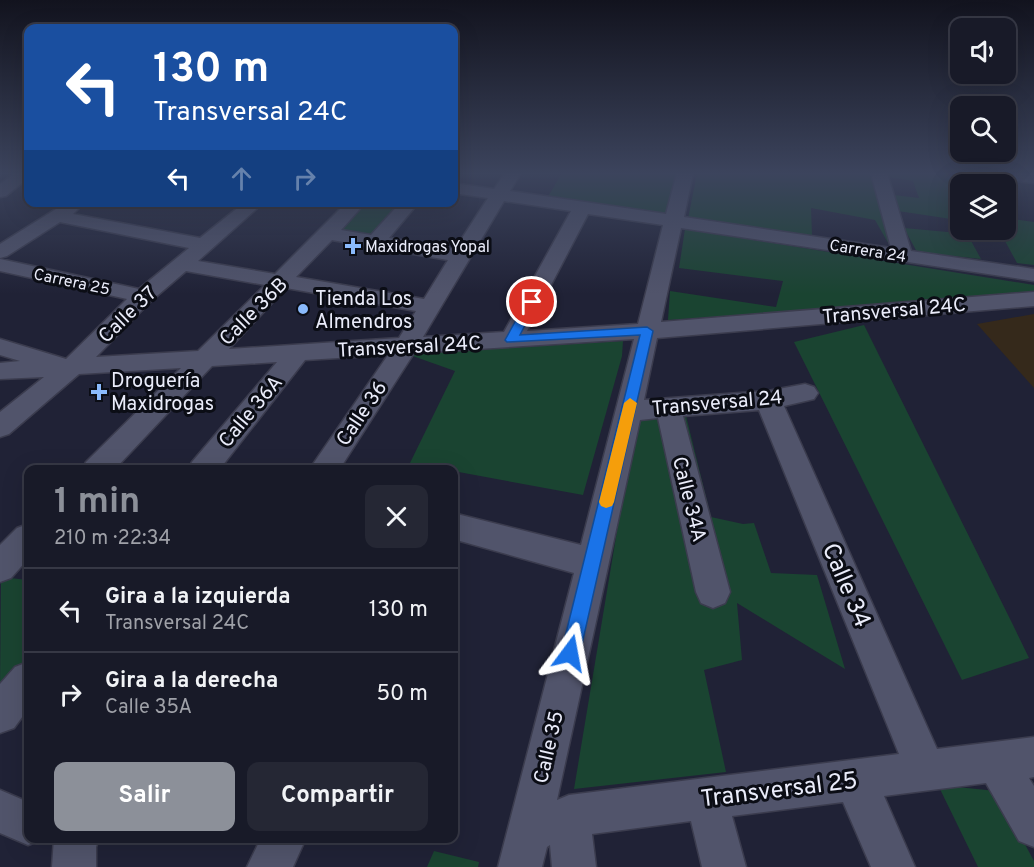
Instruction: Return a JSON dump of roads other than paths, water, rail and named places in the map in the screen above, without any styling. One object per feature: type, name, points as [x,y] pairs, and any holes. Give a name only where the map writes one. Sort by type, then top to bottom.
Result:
[{"type":"street","points":[[0,252],[61,213]]},
{"type":"street","name":"Calle 37","points":[[0,427],[71,368],[143,296],[242,213]]},
{"type":"street","name":"Calle 36B","points":[[101,465],[347,213]]},
{"type":"street","points":[[377,241],[401,213]]},
{"type":"street","name":"Calle 36","points":[[326,465],[406,346],[487,213]]},
{"type":"street","points":[[511,340],[579,213]]},
{"type":"street","name":"Carrera 24","points":[[620,213],[1034,275]]},
{"type":"street","name":"Calle 35","points":[[524,850],[674,213]]},
{"type":"street","points":[[891,213],[903,256]]},
{"type":"street","points":[[57,216],[204,245]]},
{"type":"street","points":[[328,234],[460,256]]},
{"type":"street","points":[[182,264],[283,280],[429,308]]},
{"type":"street","name":"Carrera 25","points":[[0,265],[143,296]]},
{"type":"street","name":"Transversal 24C","points":[[0,372],[647,331],[1034,299]]},
{"type":"street","points":[[0,347],[71,368]]},
{"type":"street","name":"Calle 36A","points":[[206,465],[299,352]]},
{"type":"street","name":"Transversal 24","points":[[628,411],[768,400],[805,393]]},
{"type":"street","name":"Calle 34","points":[[768,400],[926,771]]},
{"type":"street","name":"Calle 34A","points":[[668,407],[713,591]]},
{"type":"street","points":[[458,527],[592,563]]},
{"type":"street","points":[[0,567],[24,542]]},
{"type":"street","points":[[0,714],[24,685]]},
{"type":"street","points":[[1015,759],[1034,826]]},
{"type":"street","name":"Transversal 25","points":[[524,850],[569,816],[1015,759]]},
{"type":"street","points":[[855,780],[893,867]]},
{"type":"street","points":[[706,799],[724,867]]},
{"type":"street","points":[[0,811],[24,822]]},
{"type":"street","points":[[569,816],[574,867]]},
{"type":"street","points":[[269,867],[282,843]]},
{"type":"place","name":"Maxidrogas Yopal","points":[[353,246]]},
{"type":"place","name":"Tienda Los Almendros","points":[[303,309]]},
{"type":"place","name":"Droguería Maxidrogas","points":[[99,392]]}]
